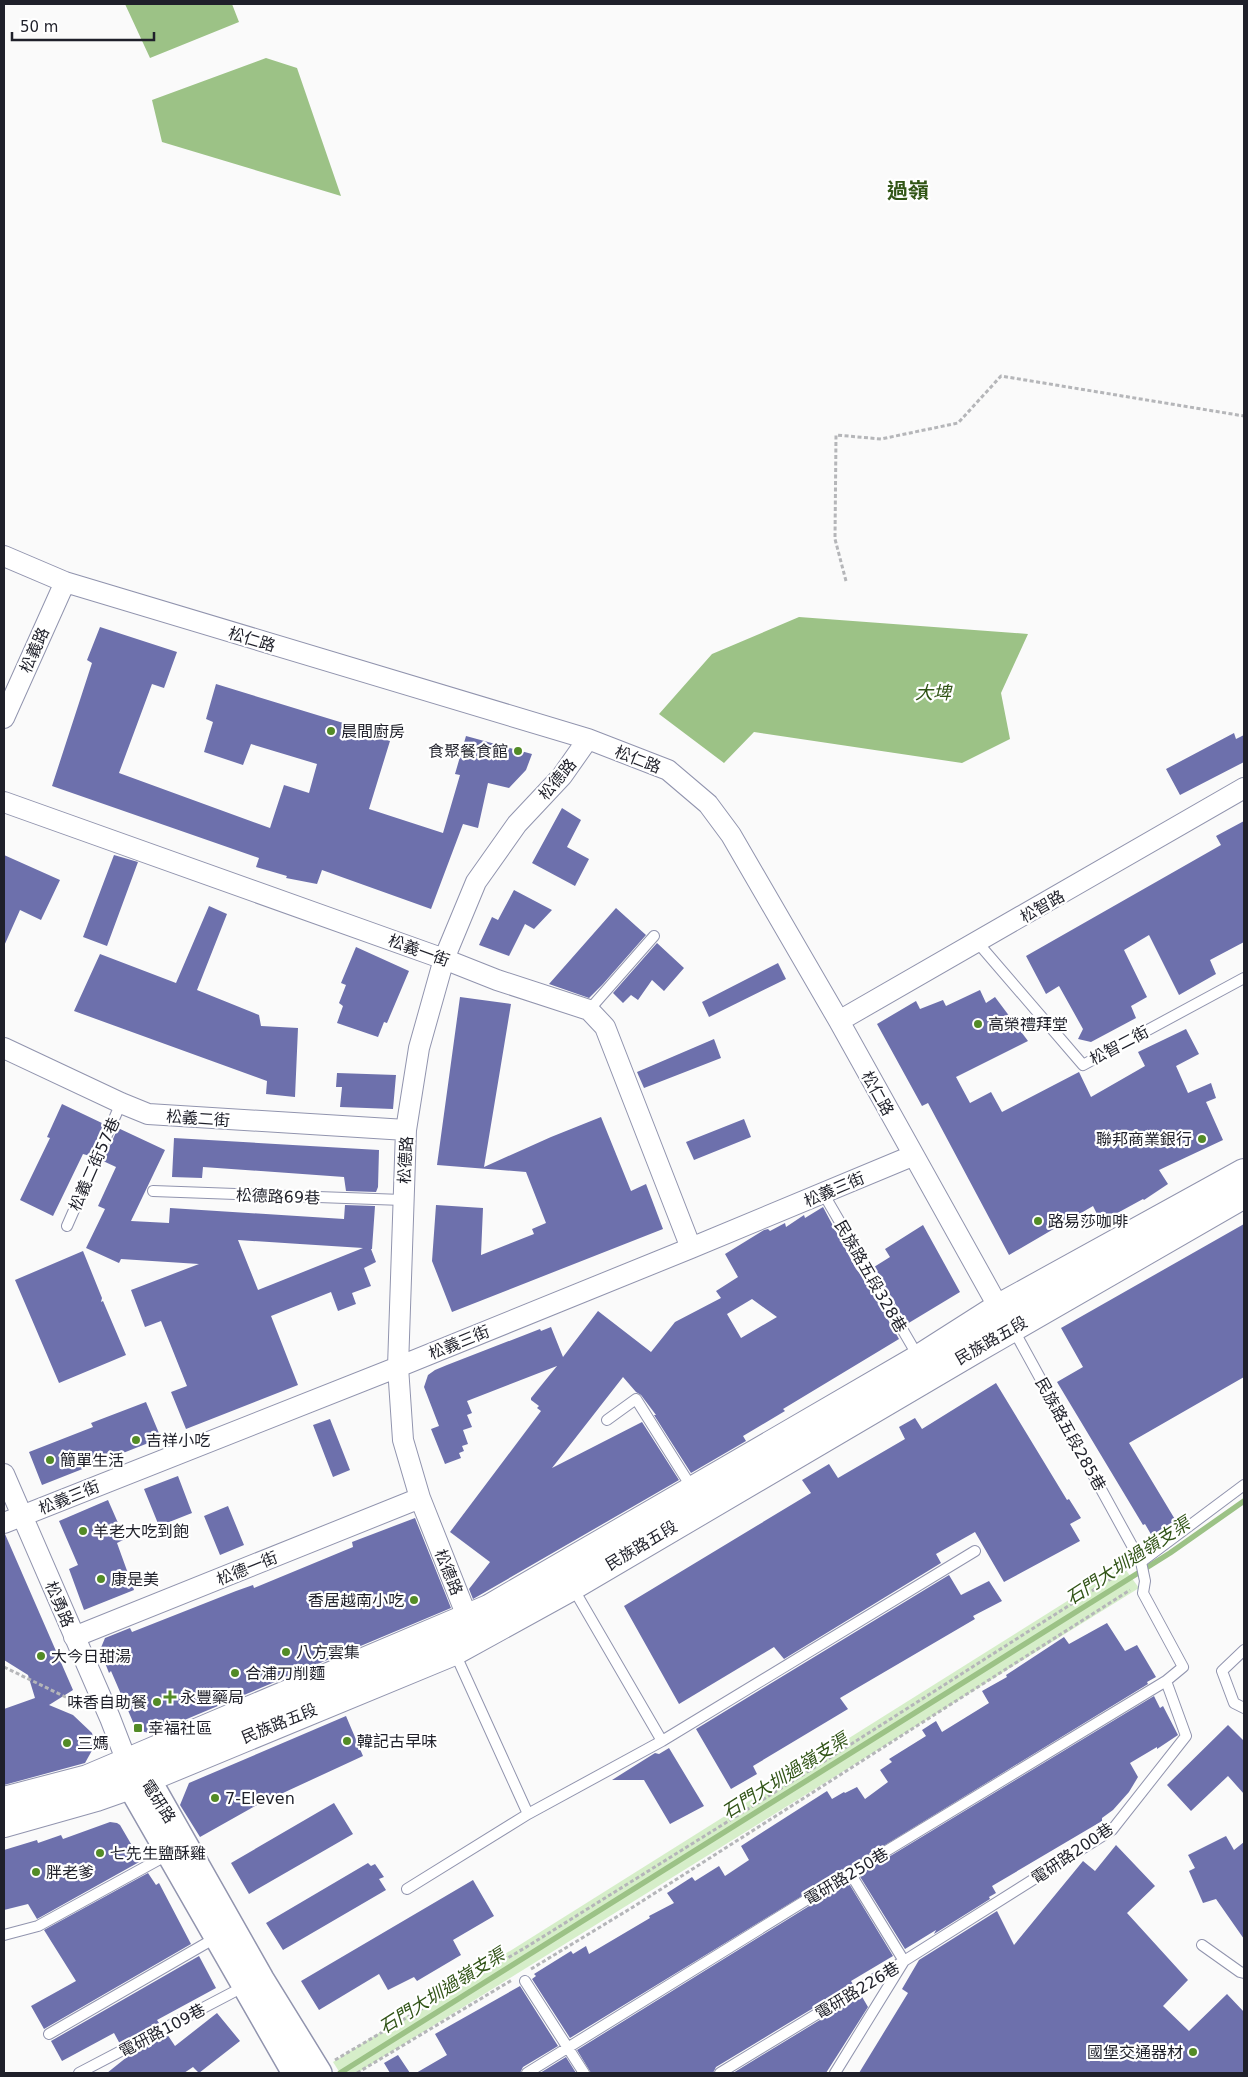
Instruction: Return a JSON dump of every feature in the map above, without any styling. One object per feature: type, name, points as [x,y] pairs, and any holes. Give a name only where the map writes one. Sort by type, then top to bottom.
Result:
[{"type":"main road","name":"民族路五段","points":[[4,1823],[96,1797],[135,1775],[468,1619],[567,1577],[1006,1318],[1240,1191]]},
{"type":"main road","name":"民族路五段","points":[[4,1801],[88,1779],[135,1775],[454,1651],[567,1577],[693,1489],[919,1359],[1006,1318]]},
{"type":"street","name":"松仁路","points":[[4,556],[65,582],[588,739],[668,770],[708,804],[732,836],[839,1021],[912,1156],[1006,1318]]},
{"type":"street","name":"松義路","points":[[4,718],[65,582]]},
{"type":"street","name":"松德路","points":[[468,1619],[420,1498],[403,1440],[398,1367],[406,1130],[419,1048],[444,959],[476,882],[517,824],[562,776],[588,739]]},
{"type":"street","name":"松智路","points":[[839,1021],[978,943],[1244,788]]},
{"type":"street","name":"松義一街","points":[[4,802],[444,959],[497,980],[589,1010]]},
{"type":"street","points":[[589,1010],[605,1027],[691,1248]]},
{"type":"street","name":"松義二街","points":[[4,1048],[120,1103],[148,1114],[406,1130]]},
{"type":"street","name":"松義三街","points":[[4,1523],[398,1367],[912,1156]]},
{"type":"street","name":"松勇路","points":[[4,1474],[135,1775]]},
{"type":"street","name":"松德一街","points":[[74,1637],[420,1498]]},
{"type":"street","name":"電研路","points":[[135,1775],[261,1978],[310,2072]]},
{"type":"street","name":"電研路","points":[[135,1775],[170,1853],[245,1986],[310,2072]]},
{"type":"lane","points":[[589,1010],[654,936]]},
{"type":"lane","name":"松智二街","points":[[978,943],[1083,1065],[1244,978]]},
{"type":"lane","name":"松義二街57巷","points":[[67,1226],[120,1103]]},
{"type":"lane","name":"松德路69巷","points":[[153,1191],[403,1200]]},
{"type":"lane","name":"民族路五段328巷","points":[[823,1193],[919,1359]]},
{"type":"lane","name":"民族路五段285巷","points":[[1006,1318],[1140,1561]]},
{"type":"lane","points":[[607,1420],[636,1399],[693,1489]]},
{"type":"lane","points":[[1166,1681],[1183,1667],[1143,1593],[1145,1580],[1140,1561],[1244,1485]]},
{"type":"lane","points":[[407,1889],[528,1814],[662,1741],[975,1550]]},
{"type":"lane","points":[[567,1577],[662,1741]]},
{"type":"lane","points":[[468,1619],[454,1651],[528,1814]]},
{"type":"lane","points":[[1244,1650],[1222,1671],[1234,1703],[1244,1708]]},
{"type":"lane","name":"電研路250巷","points":[[527,2073],[850,1873],[1166,1681]]},
{"type":"lane","name":"電研路200巷","points":[[835,2073],[904,1961],[1112,1830],[1186,1736],[1166,1681]]},
{"type":"lane","points":[[4,1935],[38,1926],[170,1853]]},
{"type":"lane","name":"電研路226巷","points":[[720,2073],[904,1961],[850,1873]]},
{"type":"lane","points":[[48,2034],[217,1937]]},
{"type":"lane","points":[[1202,1945],[1244,1973]]},
{"type":"lane","points":[[521,1977],[584,2073]]},
{"type":"lane","name":"電研路109巷","points":[[79,2073],[245,1986]]},
{"type":"path","points":[[846,582],[835,539],[836,435],[881,439],[958,423],[1001,376],[1244,416]]},
{"type":"path","points":[[310,2072],[354,2050],[628,1883],[1140,1561]]},
{"type":"path","points":[[358,2073],[521,1977],[1145,1580]]},
{"type":"path","points":[[4,1667],[110,1718]]},
{"type":"shaded area","points":[[1123,1566],[1139,1588],[357,2073],[340,2073],[333,2062]]},
{"type":"water","points":[[125,4],[232,4],[239,22],[150,58]]},
{"type":"water","points":[[266,58],[297,68],[341,196],[162,142],[152,100]]},
{"type":"water","name":"大埤","points":[[799,617],[1028,634],[1001,693],[1010,739],[962,763],[754,732],[724,763],[659,714],[712,654]]},
{"type":"building","points":[[100,627],[177,652],[164,688],[152,684],[119,773],[270,828],[284,785],[309,793],[317,764],[251,744],[243,765],[204,752],[213,722],[206,719],[216,684],[376,733],[375,737],[390,741],[369,809],[443,833],[460,775],[455,774],[466,736],[532,754],[526,770],[509,788],[488,783],[478,828],[463,824],[431,909],[322,870],[317,884],[286,878],[287,876],[256,867],[259,858],[52,786],[92,663],[87,660]]},
{"type":"building","points":[[1234,733],[1236,739],[1244,735],[1244,762],[1180,795],[1166,769]]},
{"type":"building","points":[[562,808],[581,820],[567,847],[589,859],[575,886],[532,863]]},
{"type":"building","points":[[1244,821],[1244,942],[1210,960],[1216,974],[1179,995],[1149,935],[1124,950],[1147,997],[1131,1006],[1136,1018],[1091,1042],[1078,1039],[1083,1029],[1059,986],[1046,994],[1026,956],[1221,845],[1216,836]]},
{"type":"building","points":[[4,855],[60,880],[41,920],[20,910],[4,946]]},
{"type":"building","points":[[114,855],[138,862],[107,946],[83,937]]},
{"type":"building","points":[[514,890],[552,910],[534,929],[525,924],[509,956],[479,945],[492,917],[498,920]]},
{"type":"building","points":[[209,906],[227,914],[197,990],[259,1015],[261,1026],[298,1028],[295,1097],[266,1094],[267,1081],[74,1011],[100,954],[176,983]]},
{"type":"building","points":[[616,908],[646,935],[603,984],[589,998],[549,984]]},
{"type":"building","points":[[657,943],[684,968],[664,991],[652,980],[638,1000],[631,995],[623,1003],[613,993]]},
{"type":"building","points":[[356,947],[409,971],[387,1023],[384,1022],[378,1037],[337,1023],[343,1006],[339,1003],[346,985],[341,983]]},
{"type":"building","points":[[778,963],[786,979],[709,1017],[702,1002]]},
{"type":"building","points":[[980,990],[986,1003],[995,997],[1028,1041],[956,1077],[970,1103],[991,1092],[1002,1112],[1079,1072],[1091,1097],[1145,1066],[1138,1052],[1186,1029],[1199,1054],[1176,1066],[1188,1093],[1211,1083],[1216,1098],[1206,1102],[1223,1140],[1159,1170],[1168,1184],[1144,1200],[1101,1222],[1093,1206],[1009,1255],[928,1103],[922,1106],[877,1024],[916,1001],[920,1009],[943,1000],[946,1006]]},
{"type":"building","points":[[460,997],[511,1004],[484,1167],[601,1117],[631,1191],[646,1184],[663,1229],[452,1312],[432,1261],[436,1205],[483,1208],[481,1255],[534,1234],[532,1229],[546,1223],[526,1172],[437,1165]]},
{"type":"building","points":[[714,1039],[721,1058],[644,1088],[637,1072]]},
{"type":"building","points":[[337,1073],[396,1075],[393,1109],[340,1107],[342,1087],[336,1087]]},
{"type":"building","points":[[62,1104],[104,1124],[90,1156],[83,1154],[53,1216],[20,1200],[50,1138],[47,1137]]},
{"type":"building","points":[[744,1119],[751,1137],[694,1160],[686,1142]]},
{"type":"building","points":[[118,1128],[165,1150],[131,1221],[169,1223],[170,1208],[344,1219],[345,1205],[375,1206],[371,1249],[376,1262],[364,1268],[371,1286],[352,1293],[356,1304],[338,1311],[331,1292],[271,1316],[298,1385],[186,1429],[171,1392],[187,1386],[161,1321],[145,1327],[131,1290],[199,1264],[121,1259],[119,1263],[86,1248],[105,1209],[98,1206],[116,1167],[103,1161]],"holes":[[[238,1240],[363,1248],[258,1290]]]},
{"type":"building","points":[[174,1138],[379,1150],[378,1187],[376,1192],[346,1191],[344,1177],[203,1167],[202,1178],[172,1177]]},
{"type":"building","points":[[823,1207],[856,1269],[862,1274],[899,1339],[783,1409],[785,1411],[743,1436],[746,1441],[691,1473],[654,1415],[656,1415],[641,1395],[623,1377],[552,1468],[642,1422],[679,1480],[473,1599],[469,1589],[490,1562],[450,1532],[541,1411],[531,1398],[557,1366],[467,1401],[472,1413],[467,1415],[472,1427],[463,1430],[468,1444],[462,1446],[464,1451],[459,1453],[461,1458],[445,1464],[431,1429],[439,1426],[424,1387],[428,1375],[447,1365],[540,1329],[541,1331],[551,1327],[563,1357],[598,1311],[651,1352],[675,1322],[721,1298],[716,1291],[738,1277],[725,1254],[764,1230],[768,1229],[770,1231],[785,1223],[786,1227],[804,1215],[805,1218]],"holes":[[[752,1299],[777,1317],[741,1338],[727,1314]]]},
{"type":"building","points":[[1244,1224],[1244,1377],[1129,1443],[1176,1521],[1152,1536],[1145,1524],[1143,1525],[1057,1382],[1083,1367],[1061,1328]]},
{"type":"building","points":[[923,1225],[960,1292],[907,1324],[874,1267],[890,1257],[885,1249]]},
{"type":"building","points":[[83,1251],[102,1298],[101,1302],[103,1301],[126,1355],[59,1383],[15,1280]]},
{"type":"building","points":[[996,1383],[1067,1500],[1069,1499],[1081,1518],[1070,1524],[1080,1541],[1004,1582],[975,1532],[936,1554],[941,1563],[784,1659],[774,1647],[679,1704],[624,1606],[811,1493],[802,1480],[829,1464],[838,1478],[905,1439],[899,1427],[915,1418],[922,1429]]},
{"type":"building","points":[[146,1402],[161,1438],[42,1485],[29,1452],[93,1427],[91,1423]]},
{"type":"building","points":[[330,1419],[350,1470],[333,1477],[313,1425]]},
{"type":"building","points":[[178,1476],[192,1513],[159,1526],[144,1489]]},
{"type":"building","points":[[108,1500],[125,1539],[117,1543],[134,1590],[84,1610],[69,1569],[78,1565],[59,1521]]},
{"type":"building","points":[[228,1506],[244,1545],[220,1555],[204,1516]]},
{"type":"building","points":[[415,1518],[451,1608],[151,1734],[136,1729],[100,1650],[105,1638],[130,1628],[132,1632],[253,1585],[254,1588],[353,1547],[352,1542]]},
{"type":"building","points":[[5,1534],[73,1690],[49,1705],[73,1715],[92,1733],[95,1745],[85,1763],[4,1785],[4,1709],[35,1698],[28,1675],[4,1660]]},
{"type":"building","points":[[949,1575],[961,1595],[989,1581],[1002,1601],[973,1616],[975,1619],[840,1698],[848,1709],[753,1766],[757,1774],[731,1789],[696,1729]]},
{"type":"building","points":[[1107,1623],[1125,1651],[1137,1645],[1156,1677],[1147,1682],[1148,1684],[570,2038],[532,1979],[536,1976],[534,1974],[571,1951],[573,1954],[586,1946],[589,1954],[650,1918],[649,1916],[674,1903],[667,1893],[692,1877],[695,1881],[719,1866],[725,1876],[749,1860],[741,1846],[827,1791],[832,1799],[857,1787],[865,1799],[888,1782],[880,1770],[892,1762],[889,1759],[926,1736],[922,1730],[936,1721],[942,1732],[989,1703],[982,1691],[1007,1677],[1006,1675],[1064,1637],[1069,1644]]},
{"type":"building","points":[[1154,1696],[1160,1708],[1163,1706],[1178,1735],[1157,1749],[1157,1747],[1130,1763],[1138,1777],[1129,1792],[1113,1810],[1102,1818],[1102,1821],[992,1886],[996,1893],[989,1897],[990,1899],[934,1934],[936,1930],[905,1949],[859,1875]]},
{"type":"building","points":[[346,1716],[363,1756],[257,1805],[200,1837],[180,1805],[189,1783]]},
{"type":"building","points":[[1228,1725],[1244,1741],[1244,1794],[1228,1776],[1191,1811],[1167,1785]]},
{"type":"building","points":[[669,1748],[704,1806],[670,1824],[644,1780],[612,1780],[655,1753],[659,1754]]},
{"type":"building","points":[[334,1803],[353,1834],[249,1894],[231,1863]]},
{"type":"building","points":[[110,1822],[120,1825],[141,1861],[37,1919],[28,1904],[4,1910],[4,1850],[37,1840],[38,1843],[61,1835],[63,1839]]},
{"type":"building","points":[[1226,1836],[1234,1850],[1244,1842],[1244,1939],[1216,1899],[1203,1903],[1189,1871],[1195,1868],[1188,1855]]},
{"type":"building","points":[[1116,1845],[1155,1886],[1127,1913],[1188,1980],[1163,2006],[1189,2031],[1227,1994],[1244,2012],[1244,2073],[859,2073],[908,1993],[902,1989],[919,1960],[997,1911],[1014,1945],[1083,1861],[1095,1871]]},
{"type":"building","points":[[368,1863],[371,1866],[375,1864],[384,1877],[379,1879],[386,1890],[283,1950],[266,1923]]},
{"type":"building","points":[[148,1873],[156,1885],[159,1883],[191,1944],[44,2029],[31,2006],[76,1981],[44,1930]]},
{"type":"building","points":[[473,1880],[494,1916],[453,1940],[461,1955],[417,1981],[414,1977],[388,1990],[379,1974],[319,2010],[301,1981]]},
{"type":"building","points":[[848,1882],[893,1956],[851,1981],[853,1984],[716,2067],[713,2073],[591,2073],[577,2050]]},
{"type":"building","points":[[199,1956],[216,1988],[157,2020],[159,2023],[120,2044],[114,2033],[62,2061],[51,2041]]},
{"type":"building","points":[[520,1986],[558,2046],[523,2067],[520,2073],[416,2073],[447,2055],[435,2034]]},
{"type":"building","points":[[861,1995],[868,2007],[826,2073],[733,2073]]},
{"type":"building","points":[[217,2013],[240,2041],[199,2073],[193,2067],[184,2073],[107,2073],[126,2056],[167,2034],[175,2046]]},
{"type":"building","points":[[398,2055],[410,2073],[390,2073],[384,2063]]},
{"type":"building","points":[[566,2057],[576,2073],[540,2073]]},
{"type":"waterway","name":"石門大圳過嶺支渠","points":[[340,2073],[1170,1553],[1244,1501]]},
{"type":"place","name":"晨間廚房","points":[[331,731]]},
{"type":"place","name":"食聚餐食館","points":[[518,751]]},
{"type":"place","name":"高榮禮拜堂","points":[[978,1024]]},
{"type":"place","name":"聯邦商業銀行","points":[[1202,1139]]},
{"type":"place","name":"路易莎咖啡","points":[[1038,1221]]},
{"type":"place","name":"吉祥小吃","points":[[136,1440]]},
{"type":"place","name":"簡單生活","points":[[50,1460]]},
{"type":"place","name":"羊老大吃到飽","points":[[83,1531]]},
{"type":"place","name":"康是美","points":[[101,1579]]},
{"type":"place","name":"香居越南小吃","points":[[414,1600]]},
{"type":"place","name":"八方雲集","points":[[286,1652]]},
{"type":"place","name":"大今日甜湯","points":[[41,1656]]},
{"type":"place","name":"合浦刀削麵","points":[[235,1673]]},
{"type":"place","name":"永豐藥局","points":[[170,1697]]},
{"type":"place","name":"味香自助餐","points":[[157,1702]]},
{"type":"place","name":"幸福社區","points":[[138,1728]]},
{"type":"place","name":"韓記古早味","points":[[347,1741]]},
{"type":"place","name":"三媽","points":[[67,1743]]},
{"type":"place","name":"7-Eleven","points":[[215,1798]]},
{"type":"place","name":"七先生鹽酥雞","points":[[100,1853]]},
{"type":"place","name":"胖老爹","points":[[36,1872]]},
{"type":"place","name":"國堡交通器材","points":[[1193,2052]]},
{"type":"district","name":"過嶺","points":[[908,191]]}]
